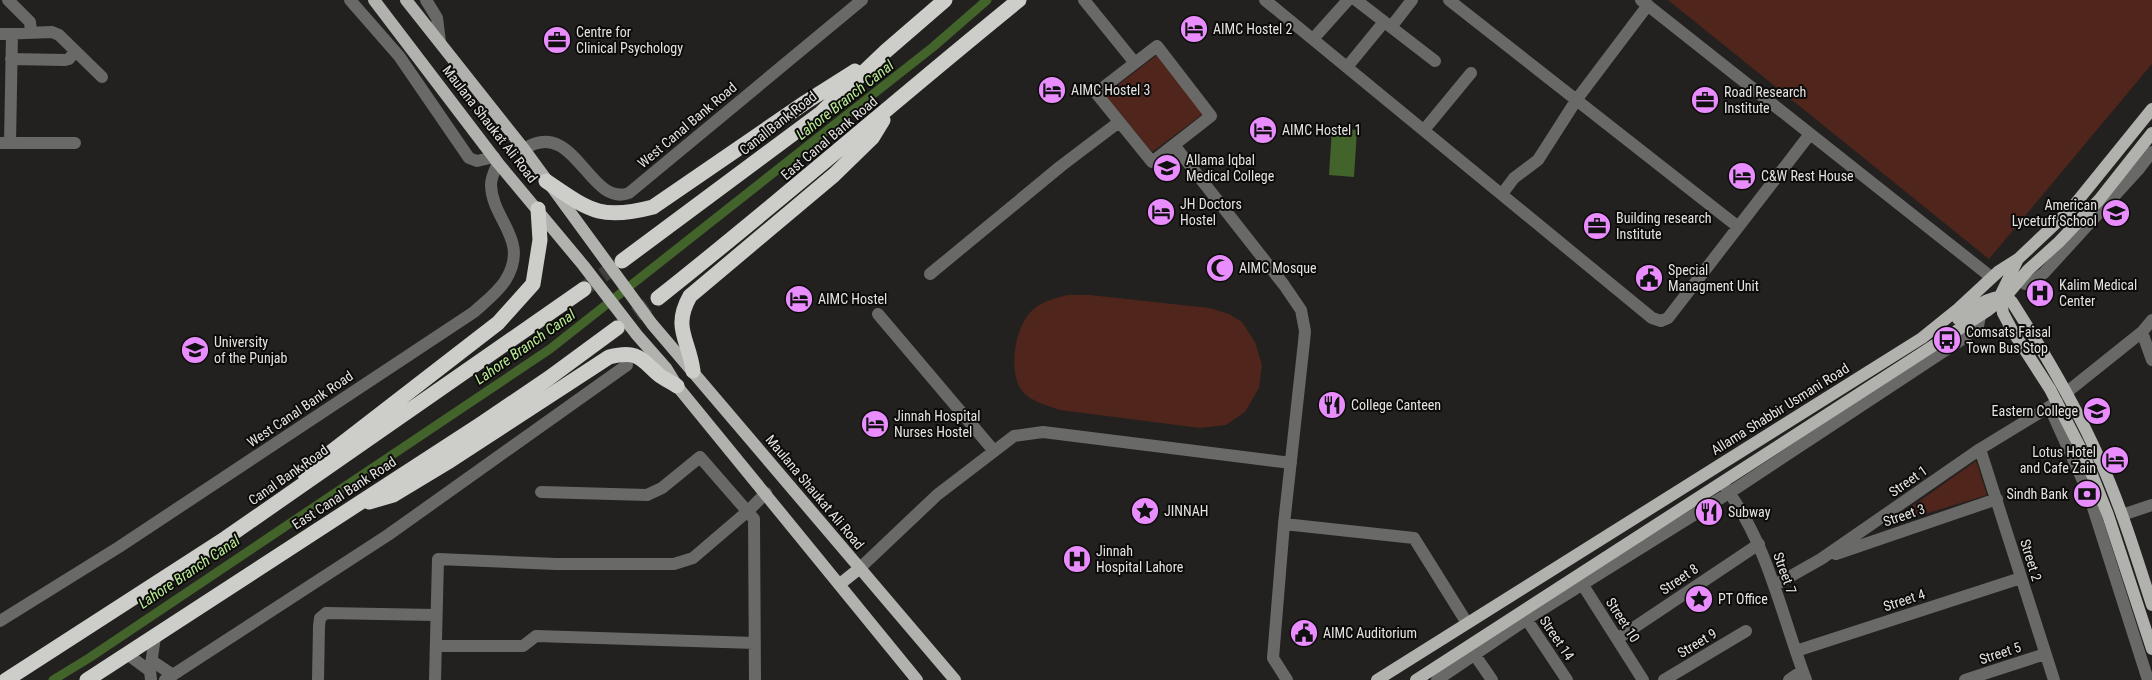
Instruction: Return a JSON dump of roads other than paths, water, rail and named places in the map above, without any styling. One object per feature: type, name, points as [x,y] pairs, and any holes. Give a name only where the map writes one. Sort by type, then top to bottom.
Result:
[{"type":"highway","name":"Canal Bank Road","points":[[622,261],[821,113],[886,51],[945,0]]},
{"type":"highway","name":"East Canal Bank Road","points":[[658,298],[776,204],[1020,0]]},
{"type":"highway","points":[[546,181],[584,206],[605,214],[633,213],[653,207],[806,102],[886,51]]},
{"type":"highway","points":[[693,372],[691,353],[681,329],[683,308],[690,296],[834,175],[872,138],[890,108]]},
{"type":"highway","points":[[226,538],[324,457],[498,323],[533,284],[540,240],[538,209]]},
{"type":"highway","name":"Canal Bank Road","points":[[6,680],[226,538],[584,289]]},
{"type":"highway","name":"East Canal Bank Road","points":[[86,680],[155,637],[549,378],[617,328]]},
{"type":"highway","points":[[353,506],[393,495],[451,460],[609,357],[626,355],[642,359],[660,375],[677,386]]},
{"type":"main road","name":"Maulana Shaukat Ali Road","points":[[374,0],[496,160],[538,209],[637,335],[666,368],[677,386]]},
{"type":"main road","name":"Maulana Shaukat Ali Road","points":[[406,0],[524,149],[597,252],[652,324],[955,680]]},
{"type":"main road","name":"Allama Shabbir Usmani Road","points":[[1377,680],[1922,338],[1969,300],[1991,277],[2018,259],[2071,209],[2152,109]]},
{"type":"main road","points":[[1416,680],[1472,650],[1722,483],[1980,316],[2002,298],[2134,166],[2152,133]]},
{"type":"main road","points":[[2018,259],[2002,298],[2003,313],[2053,405],[2085,457],[2108,515],[2152,649]]},
{"type":"main road","points":[[1922,338],[1949,326],[1975,306],[2002,298],[2012,302],[2067,392],[2100,458],[2122,515],[2152,605]]},
{"type":"main road","points":[[677,386],[840,584],[916,680]]},
{"type":"main road","points":[[840,584],[860,568]]},
{"type":"street","points":[[8,0],[30,22],[31,32]]},
{"type":"street","points":[[350,0],[399,56],[469,158],[477,161],[496,160]]},
{"type":"street","points":[[426,0],[437,18],[440,42]]},
{"type":"street","name":"West Canal Bank Road","points":[[524,149],[532,143],[544,142],[562,146],[606,190],[615,194],[629,192],[862,0]]},
{"type":"street","points":[[1084,0],[1135,63]]},
{"type":"street","points":[[1313,39],[1348,0]]},
{"type":"street","points":[[1356,0],[1435,60]]},
{"type":"street","points":[[1346,67],[1412,0]]},
{"type":"street","points":[[1271,2],[1346,67],[1652,318],[1661,321],[1668,318],[1737,226],[1810,134]]},
{"type":"street","points":[[1455,2],[1737,226]]},
{"type":"street","points":[[1502,194],[1514,178],[1538,160],[1576,99],[1644,3],[1991,277]]},
{"type":"street","points":[[75,143],[5,143],[11,59],[6,34],[52,32],[59,35],[102,77]]},
{"type":"street","points":[[1157,46],[1211,116],[1152,162],[1096,93],[1135,63],[1157,46]]},
{"type":"street","points":[[11,59],[65,60],[69,59],[75,51]]},
{"type":"street","points":[[1424,130],[1471,73]]},
{"type":"street","points":[[930,274],[1061,166],[1119,122]]},
{"type":"street","points":[[1174,145],[1284,284],[1301,310],[1304,342],[1284,524],[1273,658],[1287,680]]},
{"type":"street","points":[[2134,166],[2152,152]]},
{"type":"street","name":"West Canal Bank Road","points":[[0,621],[119,548],[474,312],[505,280],[513,259],[512,240],[492,196],[492,175],[496,160]]},
{"type":"street","points":[[878,314],[994,451]]},
{"type":"street","points":[[1579,580],[1730,494],[1961,340],[1978,326],[1980,316]]},
{"type":"street","points":[[2067,392],[2142,332],[2152,320]]},
{"type":"street","points":[[2142,332],[2152,360]]},
{"type":"street","points":[[127,654],[151,671],[169,678],[388,535],[627,365],[626,355]]},
{"type":"street","points":[[2053,405],[2088,492],[2148,680]]},
{"type":"street","name":"Street 1","points":[[1775,585],[1821,559],[1980,449],[2053,405]]},
{"type":"street","points":[[860,568],[937,495],[1014,436],[1042,432],[1291,463]]},
{"type":"street","name":"Street 2","points":[[1980,449],[2054,680]]},
{"type":"street","points":[[541,492],[647,495],[662,488],[700,457],[754,519],[755,680]]},
{"type":"street","name":"Street 7","points":[[1722,483],[1759,544],[1775,585],[1804,676]]},
{"type":"street","points":[[435,680],[438,559],[556,564],[674,564],[693,558],[766,493]]},
{"type":"street","name":"Street 3","points":[[1821,559],[1996,499]]},
{"type":"street","points":[[2122,515],[2152,505]]},
{"type":"street","points":[[1284,524],[1414,538],[1467,623]]},
{"type":"street","name":"Street 8","points":[[1617,639],[1759,544]]},
{"type":"street","name":"Street 4","points":[[1796,651],[2021,578]]},
{"type":"street","name":"Street 10","points":[[1579,580],[1643,680]]},
{"type":"street","points":[[318,680],[320,618],[326,613],[436,615]]},
{"type":"street","name":"Street 14","points":[[1524,616],[1567,680]]},
{"type":"street","name":"Street 9","points":[[1664,680],[1746,631]]},
{"type":"street","points":[[436,646],[523,646],[536,636],[755,644]]},
{"type":"street","points":[[151,671],[155,637]]},
{"type":"street","points":[[1437,680],[1472,650],[1492,680]]},
{"type":"street","name":"Street 5","points":[[1965,680],[2045,654]]},
{"type":"street","points":[[1789,680],[1804,676]]},
{"type":"waterway","name":"Lahore Branch Canal","points":[[53,680],[89,658],[550,349],[933,47],[987,0]]},
{"type":"tunnel","points":[[584,289],[622,261]]},
{"type":"tunnel","points":[[617,328],[658,298]]},
{"type":"place","name":"AIMC Hostel 2","points":[[1194,29]]},
{"type":"place","name":"Centre for Clinical Psychology","points":[[557,40]]},
{"type":"place","name":"AIMC Hostel 3","points":[[1052,90]]},
{"type":"place","name":"Road Research Institute","points":[[1705,100]]},
{"type":"place","name":"AIMC Hostel 1","points":[[1263,130]]},
{"type":"place","name":"Allama Iqbal Medical College","points":[[1167,168]]},
{"type":"place","name":"C&W Rest House","points":[[1742,176]]},
{"type":"place","name":"JH Doctors Hostel","points":[[1161,212]]},
{"type":"place","name":"American Lycetuff School","points":[[2116,213]]},
{"type":"place","name":"Building research Institute","points":[[1597,226]]},
{"type":"place","name":"AIMC Mosque","points":[[1220,268]]},
{"type":"place","name":"Special Managment Unit","points":[[1649,278]]},
{"type":"place","name":"Kalim Medical Center","points":[[2040,293]]},
{"type":"place","name":"AIMC Hostel","points":[[799,299]]},
{"type":"place","name":"Comsats Faisal Town Bus Stop","points":[[1947,340]]},
{"type":"place","name":"University of the Punjab","points":[[195,350]]},
{"type":"place","name":"College Canteen","points":[[1332,405]]},
{"type":"place","name":"Eastern College","points":[[2097,411]]},
{"type":"place","name":"Jinnah Hospital Nurses Hostel","points":[[875,424]]},
{"type":"place","name":"Lotus Hotel and Cafe Zain","points":[[2115,460]]},
{"type":"place","name":"Sindh Bank","points":[[2087,494]]},
{"type":"place","name":"JINNAH","points":[[1145,511]]},
{"type":"place","name":"Subway","points":[[1709,512]]},
{"type":"place","name":"Jinnah Hospital Lahore","points":[[1077,559]]},
{"type":"place","name":"PT Office","points":[[1699,599]]},
{"type":"place","name":"AIMC Auditorium","points":[[1304,633]]}]
